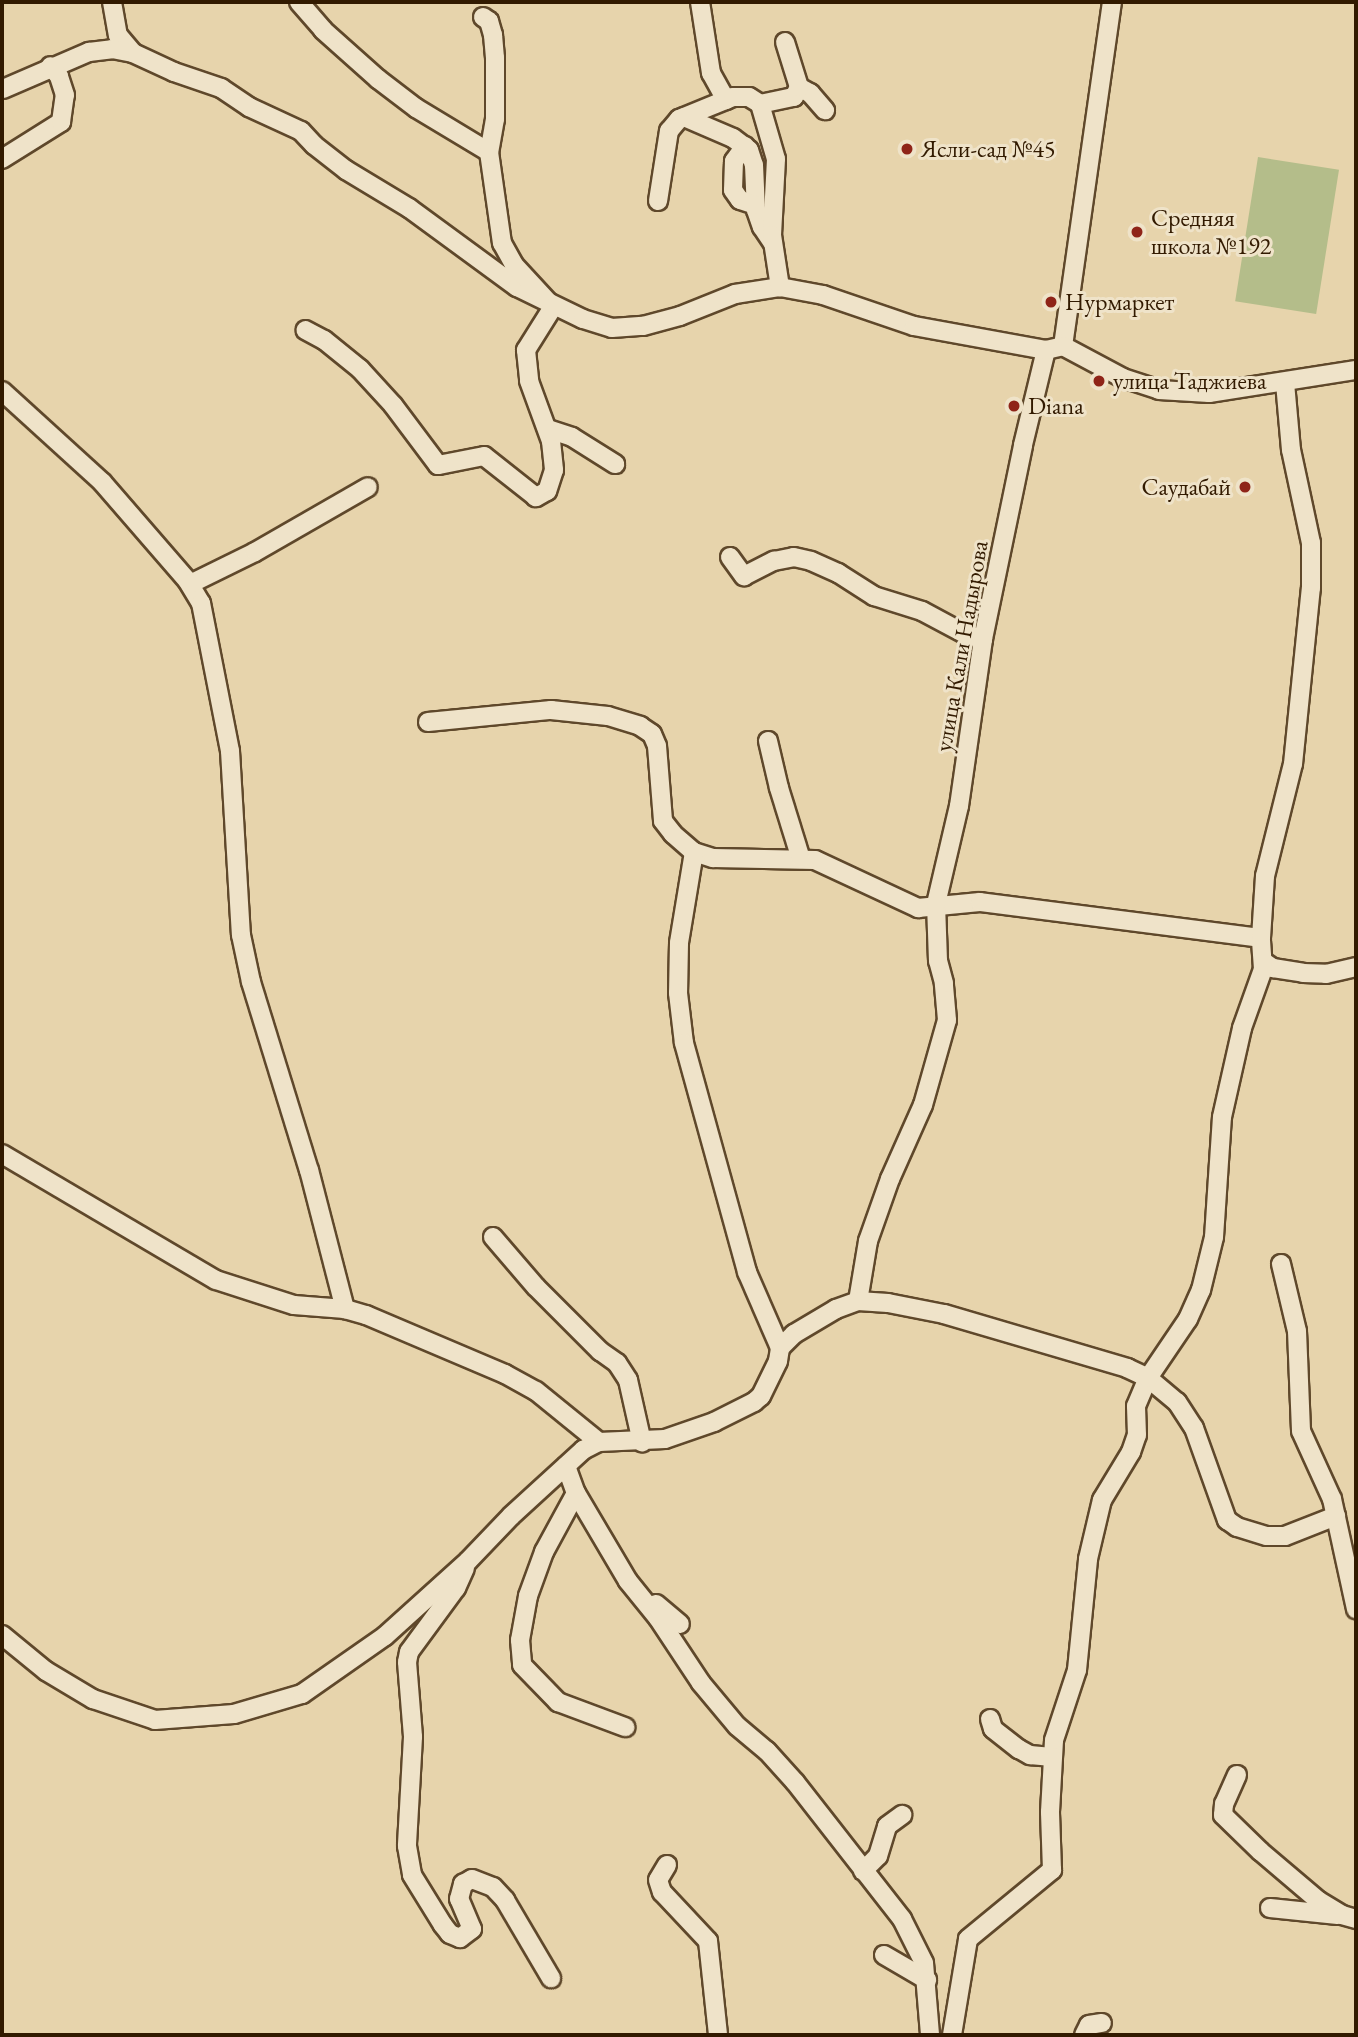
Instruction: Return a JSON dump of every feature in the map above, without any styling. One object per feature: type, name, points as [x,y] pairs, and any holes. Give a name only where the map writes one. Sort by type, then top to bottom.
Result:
[{"type":"street","points":[[112,2],[118,35],[133,53]]},
{"type":"street","points":[[299,2],[323,30],[378,79],[416,108],[489,152]]},
{"type":"street","points":[[699,2],[711,73],[726,100]]},
{"type":"street","name":"улица Кали Надырова","points":[[858,1301],[868,1241],[890,1179],[923,1105],[947,1020],[945,991],[938,961],[936,904],[959,806],[983,639],[1054,348],[1112,2]]},
{"type":"street","points":[[483,17],[489,21],[495,58],[495,119],[489,152],[502,243],[514,265],[553,307]]},
{"type":"street","points":[[760,104],[794,97],[799,87],[785,42]]},
{"type":"street","points":[[3,89],[50,66],[101,49],[133,53],[174,72],[221,88],[249,107],[302,131],[346,170],[410,208],[517,287],[553,307],[617,334],[663,321],[735,294],[779,287],[823,295],[914,326],[1054,348],[1123,378],[1159,390],[1209,393],[1356,370]]},
{"type":"street","points":[[2,159],[61,122],[65,95],[59,76],[50,66]]},
{"type":"street","points":[[799,87],[810,93],[825,110]]},
{"type":"street","points":[[658,201],[669,131],[684,117],[726,100],[749,97],[760,104],[776,159],[774,245],[779,287]]},
{"type":"street","points":[[684,117],[749,150],[754,165],[755,205],[762,227],[774,245]]},
{"type":"street","points":[[305,330],[324,340],[360,369],[394,405],[438,465],[484,456],[536,497],[542,495],[551,482],[554,470],[548,429],[529,381],[526,351],[553,307]]},
{"type":"street","points":[[952,2035],[968,1938],[1052,1870],[1052,1757],[1059,1718],[1077,1670],[1088,1559],[1102,1500],[1131,1452],[1137,1435],[1136,1406],[1148,1378],[1188,1319],[1201,1290],[1218,1216],[1222,1117],[1242,1028],[1264,961],[1261,938],[1265,876],[1293,764],[1311,588],[1311,543],[1291,450],[1285,383]]},
{"type":"street","points":[[2,391],[102,482],[190,584],[201,603],[230,751],[241,935],[251,982],[309,1170],[345,1309]]},
{"type":"street","points":[[548,429],[572,437],[615,464]]},
{"type":"street","points":[[190,584],[255,552],[368,487]]},
{"type":"street","points":[[730,557],[744,576],[774,562],[794,557],[811,561],[838,573],[874,596],[922,611],[983,639]]},
{"type":"street","points":[[428,722],[551,710],[608,716],[640,726],[652,734],[657,746],[663,821],[694,852],[729,860],[815,860],[918,908],[936,904],[980,902],[1261,938]]},
{"type":"street","points":[[768,741],[802,859]]},
{"type":"street","points":[[2,1636],[46,1671],[93,1699],[130,1714],[155,1720],[193,1720],[234,1714],[302,1694],[385,1636],[468,1561],[511,1516],[583,1450],[599,1442],[665,1439],[714,1422],[761,1396],[778,1361],[780,1348],[747,1272],[684,1043],[678,993],[679,943],[694,852]]},
{"type":"street","points":[[1264,961],[1273,968],[1303,973],[1326,974],[1356,967]]},
{"type":"street","points":[[2,1154],[216,1280],[294,1305],[345,1309],[505,1374],[536,1391],[599,1442]]},
{"type":"street","points":[[493,1237],[536,1287],[600,1352],[617,1363],[628,1380],[642,1442]]},
{"type":"street","points":[[1281,1264],[1297,1331],[1301,1431],[1323,1475],[1336,1518],[1356,1609]]},
{"type":"street","points":[[780,1348],[813,1321],[858,1301],[888,1303],[944,1314],[1127,1368],[1148,1378],[1177,1402],[1195,1428],[1227,1520],[1251,1532],[1285,1536],[1336,1518]]},
{"type":"street","points":[[566,1466],[576,1493],[628,1581],[708,1692],[737,1726],[767,1751],[796,1782],[902,1919],[924,1963],[930,2035]]},
{"type":"street","points":[[576,1493],[544,1552],[528,1596],[520,1640],[522,1665],[558,1702],[625,1727]]},
{"type":"street","points":[[468,1561],[456,1588],[416,1642],[407,1662],[413,1737],[407,1846],[412,1875],[443,1925],[450,1934],[460,1938],[468,1935],[472,1929],[458,1899],[463,1884],[472,1879],[493,1887],[505,1900],[551,1978]]},
{"type":"street","points":[[643,1599],[653,1603],[680,1624]]},
{"type":"street","points":[[990,1719],[993,1729],[1019,1749],[1030,1755],[1052,1757]]},
{"type":"street","points":[[1237,1775],[1224,1804],[1223,1815],[1260,1851],[1319,1901],[1349,1917]]},
{"type":"street","points":[[863,1871],[878,1856],[887,1826],[902,1815]]},
{"type":"street","points":[[667,1865],[658,1880],[662,1892],[708,1941],[718,2035]]},
{"type":"street","points":[[1270,1908],[1349,1917]]},
{"type":"street","points":[[884,1955],[927,1980]]},
{"type":"street","points":[[1084,2035],[1089,2025],[1102,2023]]},
{"type":"green space","points":[[1258,157],[1339,170],[1316,314],[1235,301]]},
{"type":"place","name":"Ясли-сад №45","points":[[907,149]]},
{"type":"place","name":"Средняя школа №192","points":[[1137,232]]},
{"type":"place","name":"Нурмаркет","points":[[1051,302]]},
{"type":"place","name":"улица Таджиева","points":[[1099,381]]},
{"type":"place","name":"Diana","points":[[1014,406]]},
{"type":"place","name":"Саудабай","points":[[1245,487]]}]
